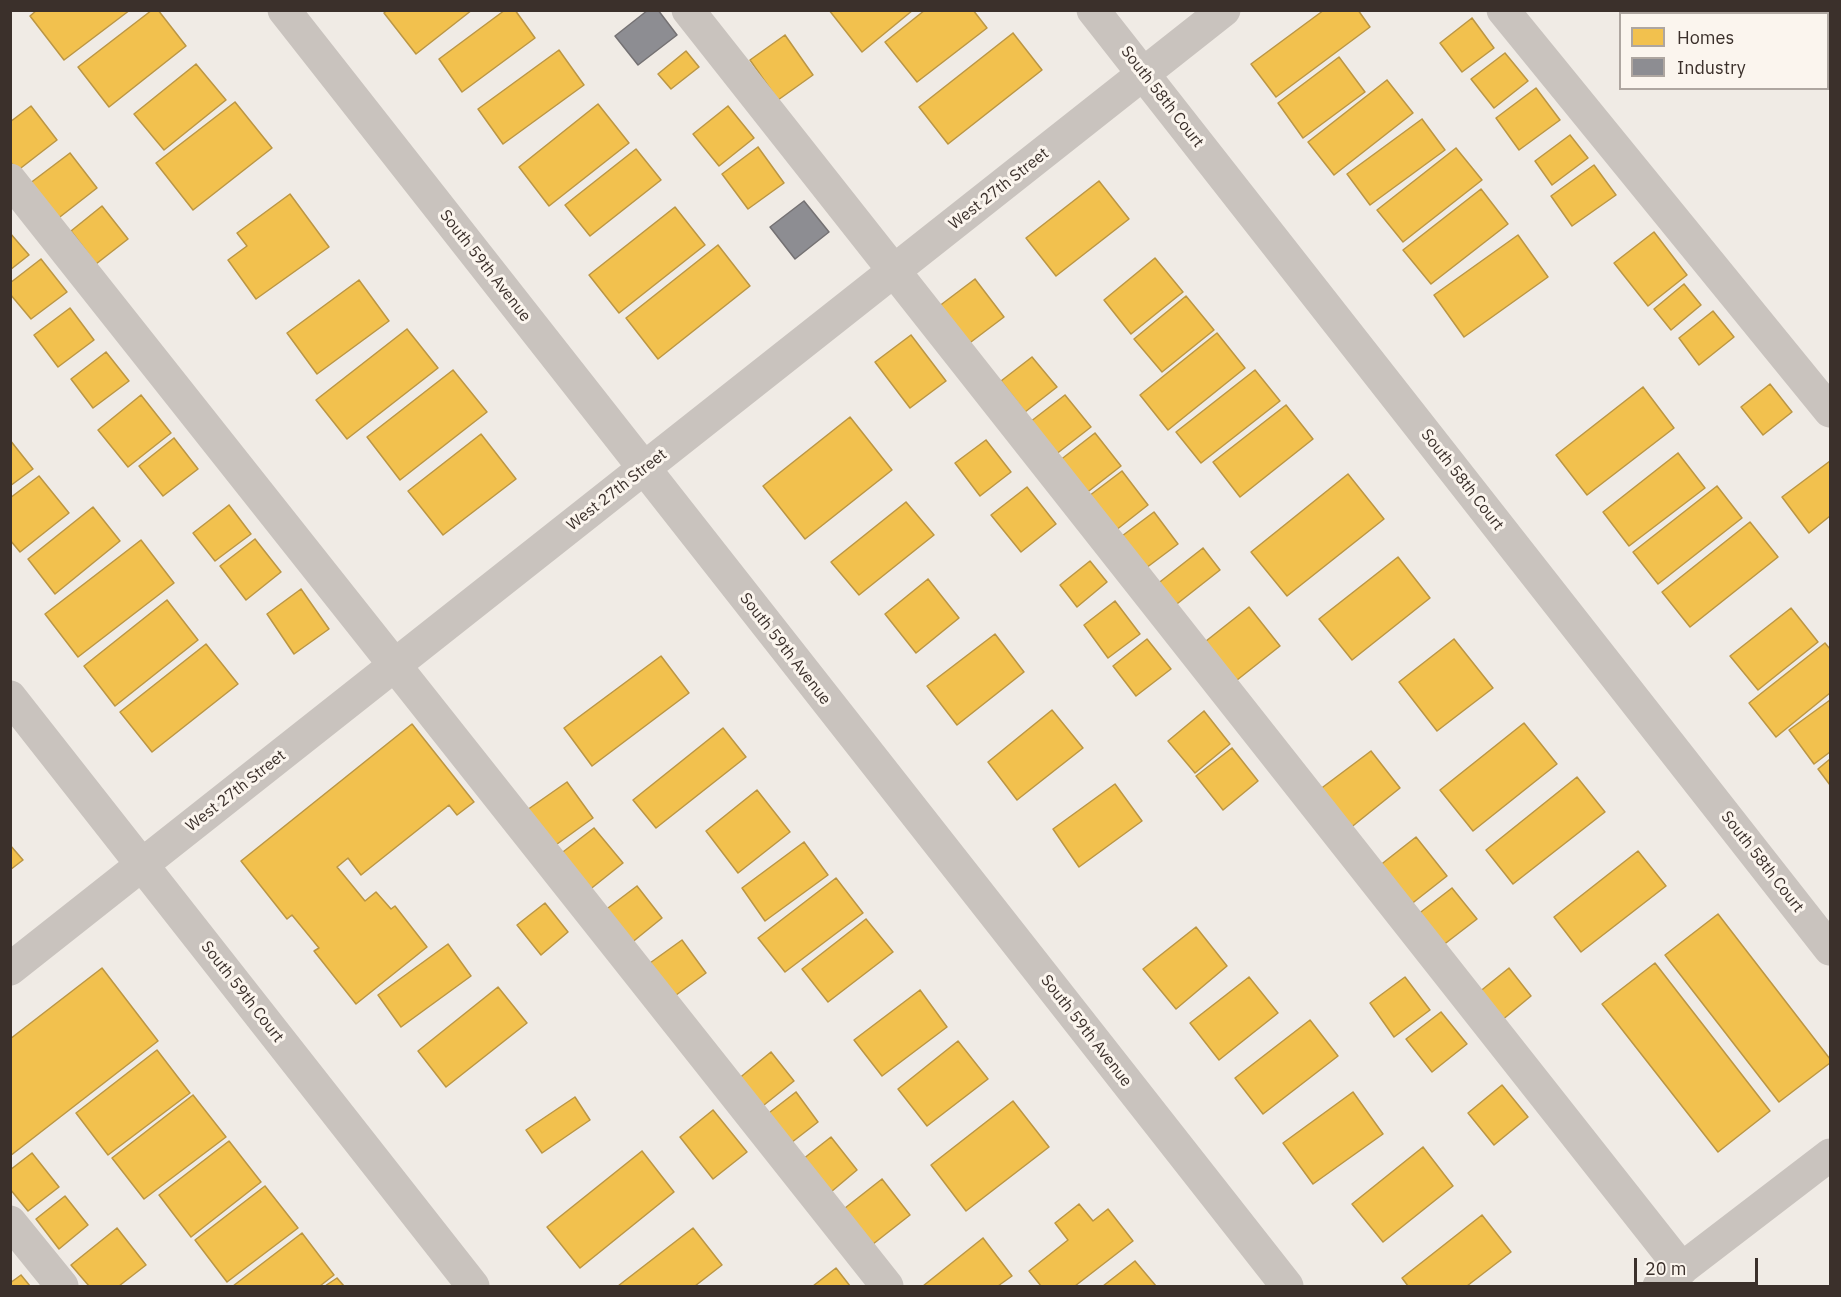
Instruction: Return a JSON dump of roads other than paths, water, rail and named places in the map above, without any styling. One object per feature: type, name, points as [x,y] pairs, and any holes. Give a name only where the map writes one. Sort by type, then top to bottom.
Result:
[{"type":"street","name":"South 59th Avenue","points":[[284,10],[1287,1287]]},
{"type":"street","points":[[688,10],[894,271],[1670,1278],[1830,1155]]},
{"type":"street","name":"South 58th Court","points":[[1093,10],[1830,949]]},
{"type":"street","name":"West 27th Street","points":[[10,969],[1224,10]]},
{"type":"street","points":[[1503,10],[1830,411]]},
{"type":"street","points":[[10,180],[887,1287]]},
{"type":"street","name":"South 59th Court","points":[[10,697],[473,1287]]},
{"type":"street","points":[[10,1222],[62,1287]]}]
